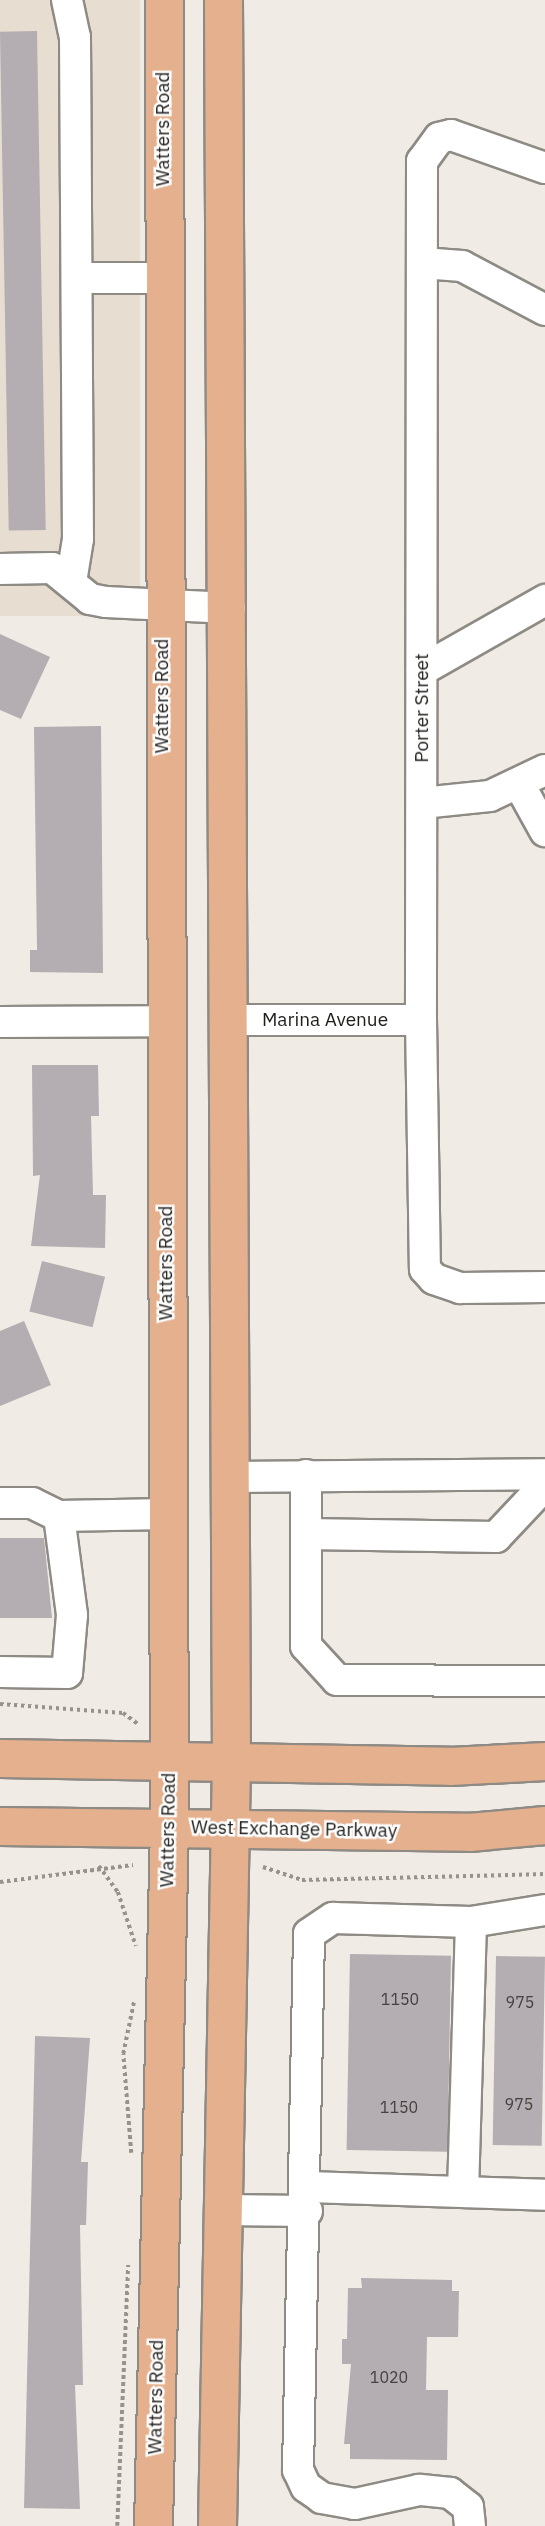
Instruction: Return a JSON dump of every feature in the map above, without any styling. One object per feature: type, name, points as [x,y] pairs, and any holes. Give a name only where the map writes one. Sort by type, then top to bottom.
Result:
[{"type":"main road","name":"Watters Road","points":[[153,2526],[169,1827],[162,607],[164,0]]},
{"type":"main road","points":[[217,2526],[231,1763],[230,608],[223,0]]},
{"type":"main road","points":[[0,1758],[231,1763],[545,1761]]},
{"type":"main road","name":"West Exchange Parkway","points":[[0,1826],[469,1832],[545,1825]]},
{"type":"street","points":[[67,0],[75,37],[77,278],[78,539],[71,582]]},
{"type":"street","name":"Porter Street","points":[[545,168],[466,136],[439,138],[422,161],[421,1020],[422,1253],[434,1279],[460,1288],[545,1287]]},
{"type":"street","points":[[422,263],[462,266],[545,310]]},
{"type":"street","points":[[77,278],[163,278]]},
{"type":"street","points":[[0,569],[52,568],[90,599],[162,607],[230,608]]},
{"type":"street","points":[[422,670],[545,600]]},
{"type":"street","points":[[422,803],[478,799],[532,777],[545,831]]},
{"type":"street","name":"Marina Avenue","points":[[230,1020],[421,1020]]},
{"type":"street","points":[[0,1022],[164,1021]]},
{"type":"street","points":[[230,1477],[545,1474]]},
{"type":"street","points":[[306,1475],[306,1646],[337,1680],[545,1681]]},
{"type":"street","points":[[306,1534],[496,1536],[545,1485]]},
{"type":"street","points":[[0,1503],[32,1503],[59,1516],[167,1514]]},
{"type":"street","points":[[0,1672],[67,1673],[72,1615],[59,1516]]},
{"type":"street","points":[[470,2526],[468,2507],[450,2493],[401,2492],[355,2504],[306,2487],[298,2470],[307,2199],[309,1934],[332,1918],[471,1922],[545,1910]]},
{"type":"street","points":[[463,2192],[471,1922]]},
{"type":"street","points":[[223,2210],[307,2199],[463,2192],[545,2195]]},
{"type":"path","points":[[0,1704],[123,1713],[138,1724]]},
{"type":"path","points":[[0,1882],[99,1866],[133,1865]]},
{"type":"path","points":[[99,1866],[118,1892],[137,1951]]},
{"type":"path","points":[[263,1867],[302,1880],[545,1874]]},
{"type":"path","points":[[132,2158],[123,2054],[136,1997]]},
{"type":"path","points":[[117,2526],[122,2301],[130,2250]]},
{"type":"shaded area","points":[[0,0],[140,0],[140,616],[0,616]]},
{"type":"building","points":[[37,31],[46,530],[9,531],[0,32]]},
{"type":"building","points":[[0,634],[50,657],[21,719],[0,710]]},
{"type":"building","points":[[101,726],[103,973],[30,972],[30,950],[37,950],[34,727]]},
{"type":"building","points":[[32,1065],[98,1065],[99,1116],[91,1116],[93,1195],[106,1195],[105,1248],[31,1246],[40,1175],[33,1176]]},
{"type":"building","points":[[42,1261],[105,1277],[92,1327],[29,1311]]},
{"type":"building","points":[[24,1321],[51,1385],[0,1406],[0,1331]]},
{"type":"building","points":[[0,1538],[44,1538],[52,1618],[0,1618]]},
{"type":"building","points":[[350,1954],[451,1956],[448,2152],[347,2150]]},
{"type":"building","points":[[496,1956],[545,1957],[542,2146],[493,2145]]},
{"type":"building","points":[[35,2036],[90,2038],[81,2162],[88,2162],[86,2225],[80,2225],[83,2385],[75,2385],[80,2509],[24,2508]]},
{"type":"building","points":[[361,2278],[452,2280],[452,2291],[459,2291],[458,2337],[427,2337],[426,2390],[448,2390],[447,2460],[350,2459],[350,2444],[344,2444],[351,2364],[342,2364],[342,2339],[347,2339],[348,2288],[362,2288]]}]
